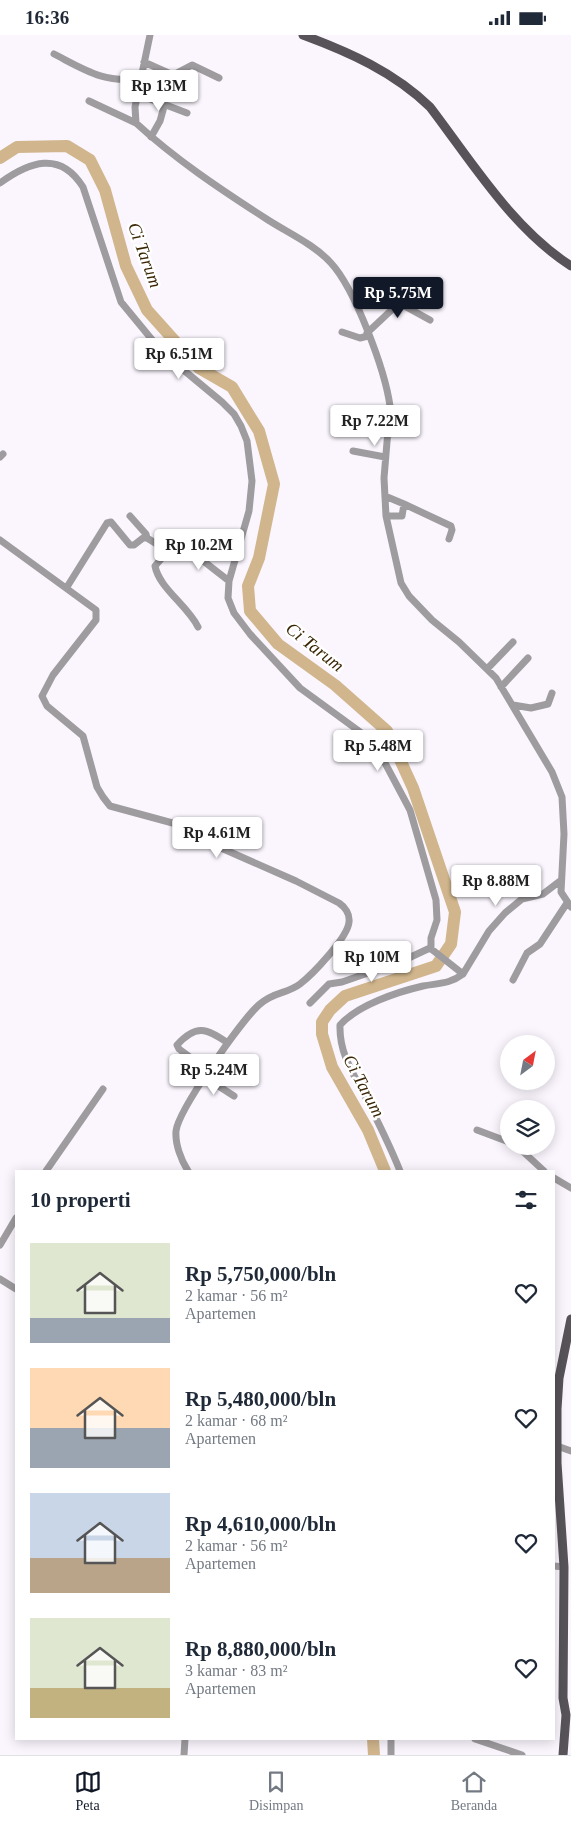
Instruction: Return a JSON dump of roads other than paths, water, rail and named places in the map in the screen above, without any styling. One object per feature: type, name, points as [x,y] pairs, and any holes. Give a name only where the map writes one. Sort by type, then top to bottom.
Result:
[{"type":"main road","points":[[303,35],[351,53],[419,97],[430,107],[519,221],[559,258],[571,266]]},
{"type":"main road","points":[[563,1755],[568,1716],[563,1698],[564,1567],[555,1463],[558,1385],[567,1357],[571,1319]]},
{"type":"street","points":[[136,123],[135,107],[150,35]]},
{"type":"street","points":[[54,54],[102,78],[119,80],[141,78]]},
{"type":"street","points":[[144,62],[175,75],[192,65],[219,78]]},
{"type":"street","points":[[138,93],[187,113]]},
{"type":"street","points":[[90,101],[136,123],[151,137],[230,195],[331,263],[352,294],[384,377],[388,395],[389,418],[385,457],[386,516],[400,579],[409,597],[487,669],[501,687],[552,772],[562,797],[564,834],[560,881],[561,892],[569,905],[540,944],[527,953],[513,980]]},
{"type":"street","points":[[151,137],[160,121],[166,103]]},
{"type":"street","points":[[0,183],[28,165],[47,163],[66,168],[75,175],[86,195],[121,303],[163,353],[234,413],[248,441],[252,481],[249,511],[229,581],[228,598],[234,613],[250,634],[300,688],[363,734],[376,746],[410,811],[436,900],[437,920],[431,938],[433,949],[461,973]]},
{"type":"street","points":[[342,332],[360,338],[368,335],[399,303],[430,320]]},
{"type":"street","points":[[353,451],[385,457]]},
{"type":"street","points":[[385,496],[451,526],[452,530],[449,539]]},
{"type":"street","points":[[386,516],[402,516],[404,504]]},
{"type":"street","points":[[130,516],[146,534],[147,538]]},
{"type":"street","points":[[67,587],[107,523],[112,523],[130,545],[134,545],[143,537],[168,551]]},
{"type":"street","points":[[0,540],[96,610],[97,619],[54,675],[42,695],[48,706],[83,736],[97,787],[106,802],[121,810],[191,828],[221,848],[296,881],[339,903],[344,906],[350,917],[347,931],[302,983],[270,995],[258,1005],[228,1043],[207,1075],[182,1115],[176,1131],[180,1154],[188,1170]]},
{"type":"street","points":[[198,627],[186,607],[163,582],[155,566],[179,542],[229,581]]},
{"type":"street","points":[[487,669],[513,642]]},
{"type":"street","points":[[501,687],[528,658]]},
{"type":"street","points":[[513,705],[531,708],[548,705],[552,693]]},
{"type":"street","points":[[400,1170],[368,1102],[347,1064],[340,1041],[340,1025],[348,1016],[361,1007],[422,987],[452,983],[461,973],[489,931],[505,913],[522,899],[543,894],[560,881]]},
{"type":"street","points":[[310,1003],[329,984],[342,982],[433,949]]},
{"type":"street","points":[[228,1043],[211,1032],[201,1030],[188,1033],[177,1045],[207,1075],[234,1096]]},
{"type":"street","points":[[47,1170],[103,1089]]},
{"type":"street","points":[[477,1130],[500,1139]]},
{"type":"street","points":[[527,1155],[543,1170]]},
{"type":"street","points":[[555,1179],[571,1188]]},
{"type":"street","points":[[0,1245],[15,1220]]},
{"type":"street","points":[[0,1279],[15,1288]]},
{"type":"street","points":[[557,1447],[571,1451]]},
{"type":"street","points":[[555,1566],[564,1567]]},
{"type":"street","points":[[184,1755],[185,1740]]},
{"type":"street","points":[[391,1740],[391,1755]]},
{"type":"street","points":[[478,1740],[522,1755]]},
{"type":"waterway","name":"Ci Tarum","points":[[0,158],[17,147],[67,146],[90,160],[105,190],[126,266],[147,310],[199,368],[232,387],[259,431],[274,484],[259,558],[248,586],[250,611],[278,644],[335,685],[387,731],[413,788],[455,912],[451,944],[436,966],[345,996],[330,1010],[322,1022],[322,1034],[332,1067],[368,1130],[385,1170]]},
{"type":"waterway","name":"Ci Tarum","points":[[373,1740],[374,1755]]}]
